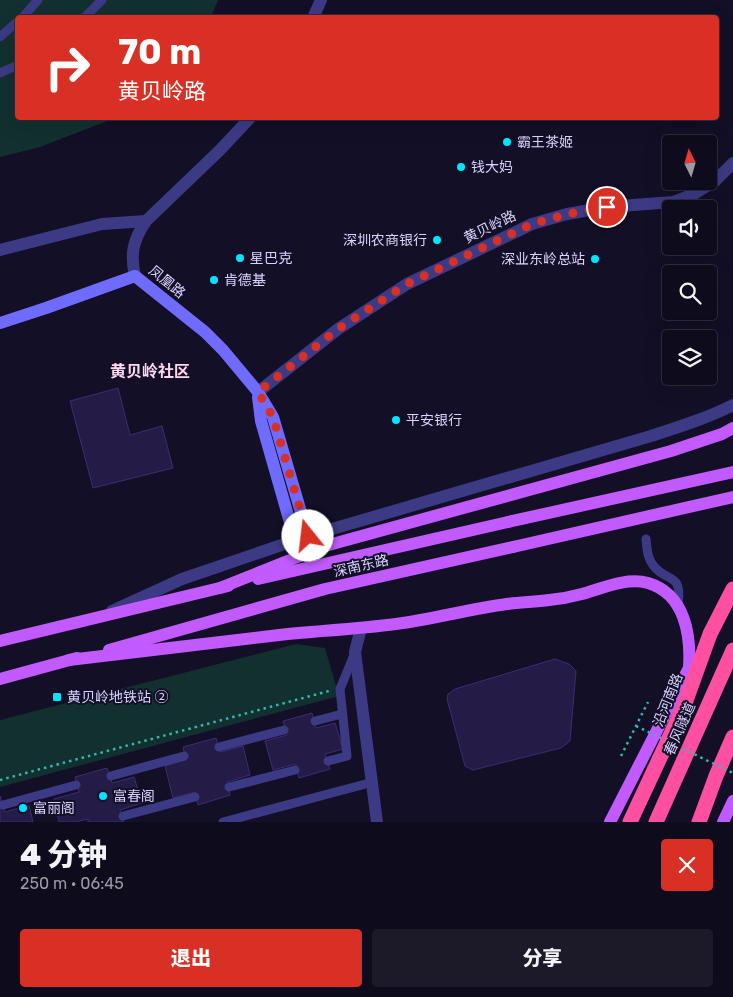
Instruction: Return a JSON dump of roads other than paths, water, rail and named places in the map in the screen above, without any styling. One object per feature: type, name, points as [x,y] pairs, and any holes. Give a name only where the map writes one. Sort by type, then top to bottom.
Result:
[{"type":"highway","name":"沿河南路","points":[[630,822],[684,706],[710,634],[733,589]]},
{"type":"highway","name":"春风隧道","points":[[656,822],[733,650]]},
{"type":"highway","points":[[699,822],[733,737]]},
{"type":"highway","points":[[688,822],[716,776]]},
{"type":"main road","points":[[220,588],[324,546],[671,451],[695,444],[733,428]]},
{"type":"main road","name":"深南东路","points":[[0,641],[220,588],[733,472]]},
{"type":"main road","name":"深南东路","points":[[0,679],[325,589],[733,497]]},
{"type":"main road","points":[[308,536],[314,544],[324,546]]},
{"type":"main road","points":[[69,660],[434,618],[507,604],[566,598],[632,581],[650,584],[662,589],[678,604],[688,636],[690,648],[689,667]]},
{"type":"main road","points":[[610,822],[689,667],[710,634]]},
{"type":"main road","points":[[723,822],[733,801]]},
{"type":"street","points":[[314,15],[321,0]]},
{"type":"street","points":[[135,276],[132,260],[134,245],[139,232],[146,222],[248,120]]},
{"type":"street","name":"黄贝岭路","points":[[258,392],[338,329],[407,284],[458,259],[532,224],[568,214],[607,207],[673,202],[694,194],[714,181],[733,163]]},
{"type":"street","points":[[0,250],[102,224],[146,222]]},
{"type":"street","name":"凤凰路","points":[[0,322],[46,308],[135,276],[205,332],[223,350],[258,392],[273,417],[308,536]]},
{"type":"street","points":[[258,392],[261,420],[295,540]]},
{"type":"street","points":[[100,616],[182,579],[295,540],[636,444],[733,405]]},
{"type":"street","points":[[360,628],[355,652],[377,822]]},
{"type":"lane","points":[[25,15],[38,0]]},
{"type":"lane","points":[[87,15],[102,0]]},
{"type":"lane","points":[[0,36],[15,24]]},
{"type":"lane","points":[[0,73],[15,66]]},
{"type":"lane","points":[[646,539],[652,564],[656,569],[673,579],[678,585],[678,604]]},
{"type":"lane","points":[[328,761],[347,756],[340,689],[355,652]]},
{"type":"lane","points":[[315,721],[342,714]]},
{"type":"lane","points":[[219,747],[284,730]]},
{"type":"lane","points":[[110,776],[184,756]]},
{"type":"lane","points":[[229,787],[295,770]]},
{"type":"lane","points":[[224,822],[373,782]]},
{"type":"lane","points":[[3,805],[76,785]]},
{"type":"lane","points":[[123,816],[195,797]]},
{"type":"place","name":"霸王茶姬","points":[[507,142]]},
{"type":"place","name":"钱大妈","points":[[461,167]]},
{"type":"place","name":"深圳农商银行","points":[[437,240]]},
{"type":"place","name":"星巴克","points":[[240,258]]},
{"type":"place","name":"深业东岭总站","points":[[595,259]]},
{"type":"place","name":"肯德基","points":[[214,280]]},
{"type":"place","name":"平安银行","points":[[396,420]]},
{"type":"place","name":"黄贝岭地铁站 ②","points":[[57,697]]},
{"type":"place","name":"富春阁","points":[[103,796]]},
{"type":"place","name":"富丽阁","points":[[23,808]]},
{"type":"district","name":"黄贝岭社区","points":[[150,371]]}]
